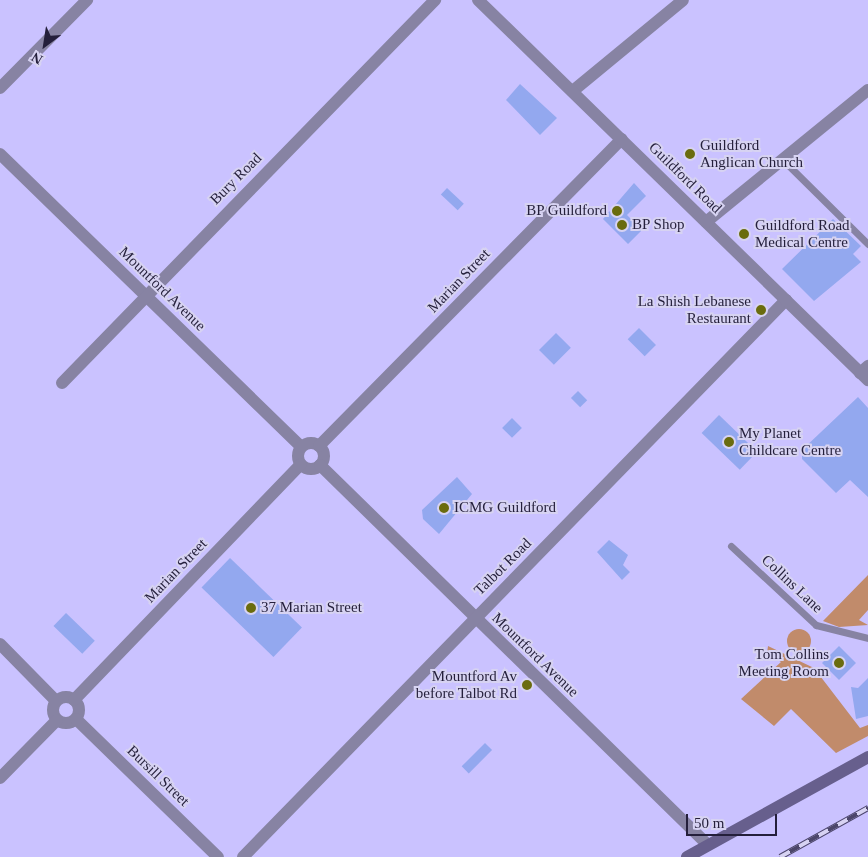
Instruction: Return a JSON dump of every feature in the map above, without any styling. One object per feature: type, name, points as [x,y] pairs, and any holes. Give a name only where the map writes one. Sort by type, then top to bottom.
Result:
[{"type":"main road","points":[[687,857],[868,757]]},
{"type":"street","points":[[0,88],[87,0]]},
{"type":"street","name":"Bury Road","points":[[62,383],[145,294],[435,0]]},
{"type":"street","name":"Guildford Road","points":[[478,0],[574,90],[786,300],[865,373]]},
{"type":"street","points":[[574,90],[683,0]]},
{"type":"street","points":[[706,222],[868,90]]},
{"type":"street","name":"Marian Street","points":[[319,446],[622,139]]},
{"type":"street","name":"Mountford Avenue","points":[[0,154],[301,447]]},
{"type":"street","name":"Talbot Road","points":[[243,857],[786,300]]},
{"type":"street","points":[[308,443],[319,446],[323,458],[320,465],[308,468],[301,464],[301,447],[308,443]]},
{"type":"street","name":"Marian Street","points":[[74,700],[301,464]]},
{"type":"street","name":"Mountford Avenue","points":[[320,465],[475,619],[708,845]]},
{"type":"street","points":[[0,644],[56,701],[74,700],[79,707],[76,719],[65,724],[57,720],[52,710],[56,701]]},
{"type":"street","name":"Bursill Street","points":[[76,719],[218,857]]},
{"type":"street","points":[[0,778],[57,720]]},
{"type":"lane","points":[[782,159],[868,244]]},
{"type":"lane","name":"Collins Lane","points":[[731,546],[816,625],[868,638]]},
{"type":"shaded area","points":[[868,575],[868,610],[859,620],[868,625],[839,627],[823,621]]},
{"type":"shaded area","points":[[799,629],[804,630],[810,636],[810,646],[804,652],[799,653],[794,652],[788,646],[787,641],[788,636],[794,630]]},
{"type":"shaded area","points":[[768,646],[814,668],[860,728],[868,725],[868,736],[836,753],[791,709],[774,726],[741,699],[781,662],[767,653]]},
{"type":"building","points":[[520,84],[557,118],[540,135],[506,100]]},
{"type":"building","points":[[634,183],[646,196],[627,215],[642,230],[628,244],[603,219]]},
{"type":"building","points":[[447,188],[464,204],[458,210],[441,195]]},
{"type":"building","points":[[833,219],[861,246],[853,254],[861,262],[814,301],[782,269]]},
{"type":"building","points":[[639,328],[656,345],[645,356],[628,339]]},
{"type":"building","points":[[556,333],[571,348],[554,365],[539,350]]},
{"type":"building","points":[[578,391],[587,400],[580,407],[571,398]]},
{"type":"building","points":[[858,397],[868,408],[868,497],[850,480],[836,493],[802,459],[802,450]]},
{"type":"building","name":"My Planet Childcare Centre","points":[[719,415],[757,452],[740,470],[702,433]]},
{"type":"building","points":[[512,418],[522,428],[512,438],[502,428]]},
{"type":"building","name":"ICMG Guildford","points":[[457,477],[472,494],[439,534],[423,519],[422,510]]},
{"type":"building","points":[[609,540],[628,555],[623,565],[630,572],[622,580],[597,552]]},
{"type":"building","name":"37 Marian Street","points":[[230,558],[302,627],[273,657],[202,587]]},
{"type":"building","points":[[66,613],[95,641],[82,654],[53,626]]},
{"type":"building","name":"Tom Collins Meeting Room","points":[[839,646],[856,663],[839,680],[822,663]]},
{"type":"building","points":[[868,678],[868,716],[856,719],[851,687],[858,688]]},
{"type":"building","points":[[485,743],[492,750],[469,773],[462,766]]},
{"type":"railway","points":[[780,857],[868,808]]},
{"type":"place","name":"Guildford Anglican Church","points":[[690,154]]},
{"type":"place","name":"BP Guildford","points":[[617,211]]},
{"type":"place","name":"BP Shop","points":[[622,225]]},
{"type":"place","name":"Guildford Road Medical Centre","points":[[744,234]]},
{"type":"place","name":"La Shish Lebanese Restaurant","points":[[761,310]]},
{"type":"place","name":"My Planet Childcare Centre","points":[[729,442]]},
{"type":"place","name":"ICMG Guildford","points":[[444,508]]},
{"type":"place","name":"37 Marian Street","points":[[251,608]]},
{"type":"place","name":"Tom Collins Meeting Room","points":[[839,663]]},
{"type":"place","name":"Mountford Av before Talbot Rd","points":[[527,685]]}]
